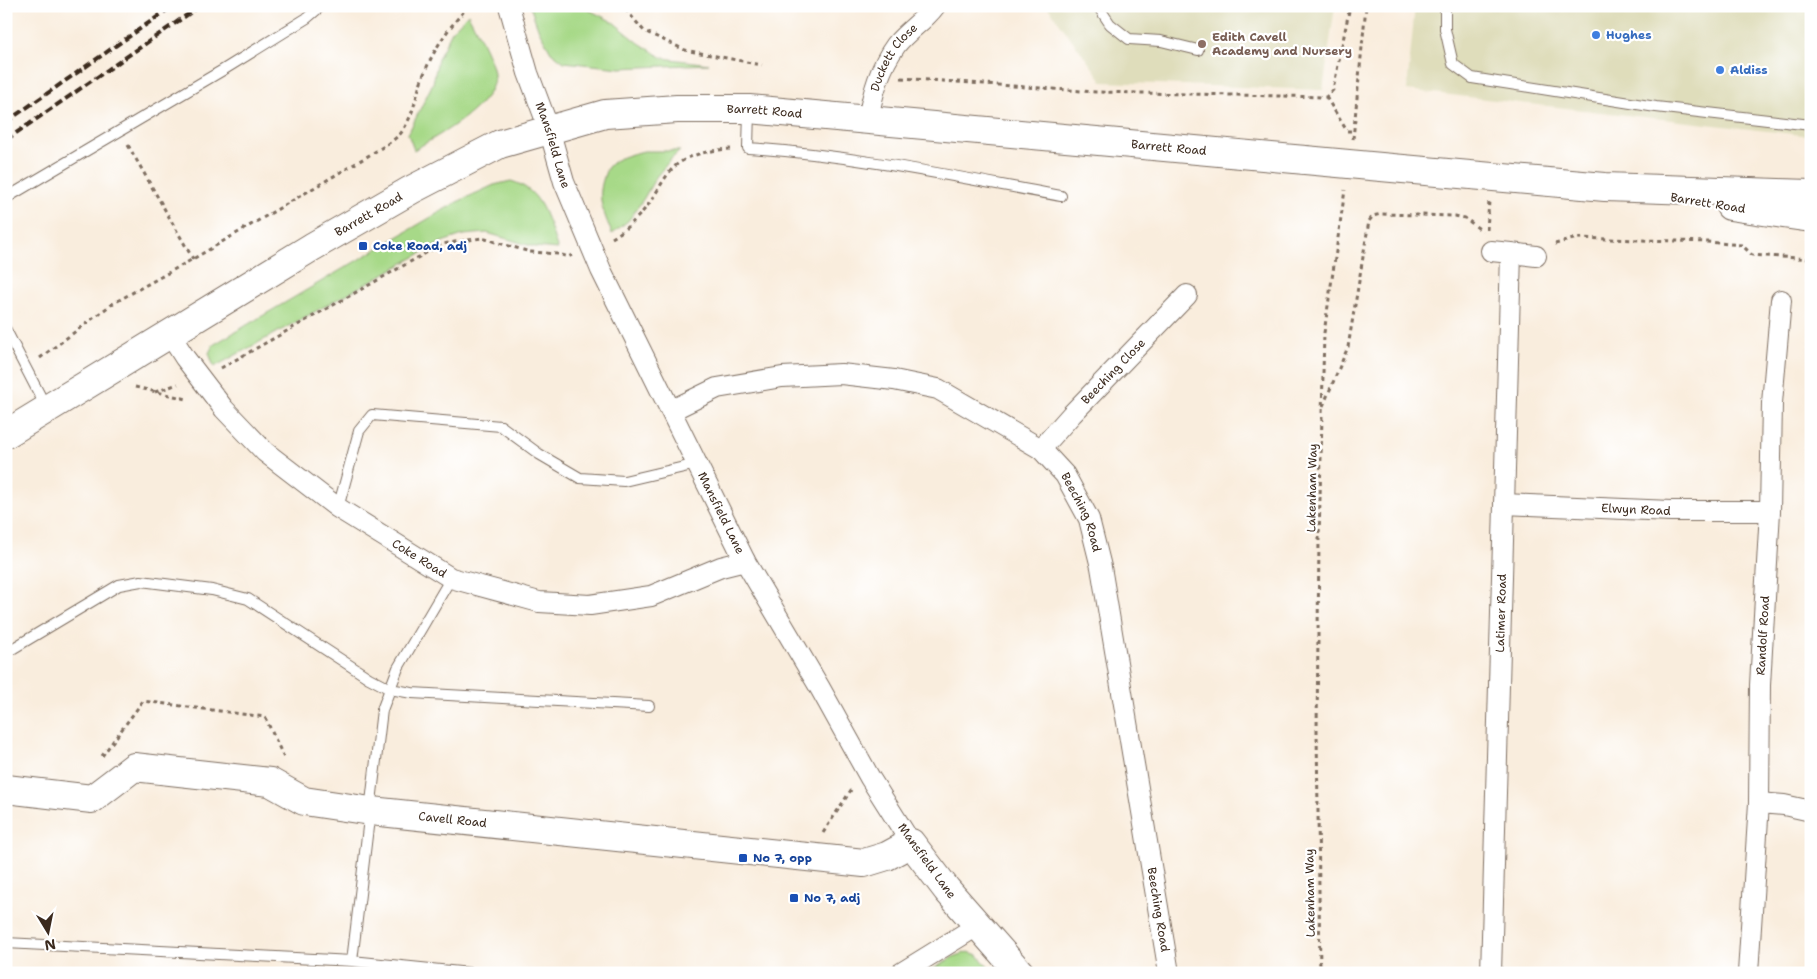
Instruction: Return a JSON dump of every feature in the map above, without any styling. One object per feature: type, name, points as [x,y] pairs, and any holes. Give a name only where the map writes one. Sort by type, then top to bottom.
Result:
[{"type":"main road","name":"Barrett Road","points":[[6,434],[169,333],[411,190],[500,144],[605,114],[677,109],[749,109],[1605,187],[1811,194]]},
{"type":"main road","name":"Barrett Road","points":[[1605,187],[1811,218]]},
{"type":"main road","name":"Cavell Road","points":[[92,799],[134,767],[270,782],[304,801],[371,810],[864,863],[887,856],[911,843]]},
{"type":"main road","points":[[6,789],[92,799]]},
{"type":"main road","name":"Mansfield Lane","points":[[911,843],[977,926],[1020,973]]},
{"type":"street","name":"Mansfield Lane","points":[[509,6],[528,73],[549,129],[564,182],[591,247],[745,561],[815,679],[870,778],[911,843]]},
{"type":"street","name":"Duckett Close","points":[[868,119],[878,76],[896,45],[930,14],[935,6]]},
{"type":"street","points":[[1491,251],[1536,256]]},
{"type":"street","name":"Latimer Road","points":[[1491,973],[1511,254]]},
{"type":"street","name":"Beeching Close","points":[[1041,449],[1072,414],[1187,295]]},
{"type":"street","name":"Randolf Road","points":[[1748,973],[1758,803],[1760,685],[1770,512],[1772,403],[1781,300]]},
{"type":"street","name":"Coke Road","points":[[169,333],[224,409],[264,452],[338,508],[451,578],[539,602],[590,605],[651,596],[745,561]]},
{"type":"street","name":"Beeching Road","points":[[672,410],[717,388],[782,376],[840,374],[894,380],[938,389],[1041,449],[1065,474],[1089,519],[1101,567],[1169,973]]},
{"type":"street","name":"Elwyn Road","points":[[1504,504],[1670,511],[1770,512]]},
{"type":"street","points":[[1758,803],[1784,805],[1811,811]]},
{"type":"street","points":[[901,973],[977,926]]},
{"type":"lane","points":[[6,198],[232,65],[307,18],[321,6]]},
{"type":"lane","points":[[1098,6],[1110,24],[1129,39],[1161,41],[1198,50]]},
{"type":"lane","points":[[1445,6],[1444,29],[1453,64],[1472,78],[1656,107],[1811,125]]},
{"type":"lane","points":[[749,109],[748,148],[778,150],[883,164],[1061,196]]},
{"type":"lane","points":[[6,330],[47,409]]},
{"type":"lane","points":[[338,508],[359,431],[372,415],[501,426],[538,454],[580,478],[624,481],[697,464]]},
{"type":"lane","points":[[352,961],[382,710],[398,668],[451,578]]},
{"type":"lane","points":[[6,650],[12,649],[119,586],[141,581],[212,590],[248,599],[369,678],[390,689],[412,693],[649,706]]},
{"type":"lane","points":[[6,943],[352,961],[470,973]]},
{"type":"path","points":[[25,369],[112,304],[193,259],[373,153],[400,134],[413,113],[422,77],[434,53],[449,27],[469,6]]},
{"type":"path","points":[[618,6],[626,11],[644,31],[685,50],[762,65]]},
{"type":"path","points":[[626,11],[629,6]]},
{"type":"path","points":[[900,78],[1096,92],[1326,97],[1333,90],[1350,6]]},
{"type":"path","points":[[1352,141],[1366,6]]},
{"type":"path","points":[[1326,97],[1347,131],[1354,131]]},
{"type":"path","points":[[121,131],[193,259]]},
{"type":"path","points":[[155,392],[214,372],[442,244],[482,238],[530,252],[558,254],[568,257],[613,238],[650,203],[676,164],[691,155],[718,150],[748,148]]},
{"type":"path","name":"Lakenham Way","points":[[1320,973],[1318,731],[1324,333],[1345,189]]},
{"type":"path","points":[[1322,410],[1348,347],[1369,221],[1373,216],[1381,214],[1455,216],[1465,218],[1487,236],[1489,208]]},
{"type":"path","points":[[1536,256],[1548,247],[1577,238],[1707,242],[1742,245],[1752,255],[1811,259]]},
{"type":"path","points":[[127,385],[190,400]]},
{"type":"path","points":[[92,799],[96,764],[143,702],[265,717],[293,779],[292,794]]},
{"type":"path","points":[[807,856],[851,791],[870,778]]},
{"type":"shaded area","name":"Edith Cavell Academy and Nursery","points":[[1047,6],[1335,6],[1323,90],[1103,82]]},
{"type":"shaded area","points":[[1415,6],[1811,6],[1811,136],[1407,90]]},
{"type":"green space","points":[[530,6],[581,6],[613,22],[639,43],[663,58],[709,64],[620,68],[564,62],[551,52],[539,31]]},
{"type":"green space","points":[[468,14],[493,68],[492,86],[486,97],[464,118],[414,150],[408,134],[433,83],[438,59],[452,31]]},
{"type":"green space","points":[[644,151],[680,151],[656,177],[629,220],[612,234],[601,199],[602,185],[606,172],[610,165],[618,159]]},
{"type":"green space","points":[[511,181],[522,185],[537,199],[547,217],[558,249],[535,247],[487,233],[463,235],[442,242],[214,367],[209,353],[213,345],[457,202],[494,185]]},
{"type":"green space","points":[[968,952],[978,955],[993,973],[927,973],[953,957]]},
{"type":"railway","points":[[6,122],[173,6]]},
{"type":"railway","points":[[6,140],[200,6]]},
{"type":"place","name":"Hughes","points":[[1596,35]]},
{"type":"place","name":"Edith Cavell Academy and Nursery","points":[[1202,44]]},
{"type":"place","name":"Aldiss","points":[[1720,70]]},
{"type":"place","name":"Coke Road, adj","points":[[363,246]]},
{"type":"place","name":"No 7, opp","points":[[743,858]]},
{"type":"place","name":"No 7, adj","points":[[794,898]]}]
